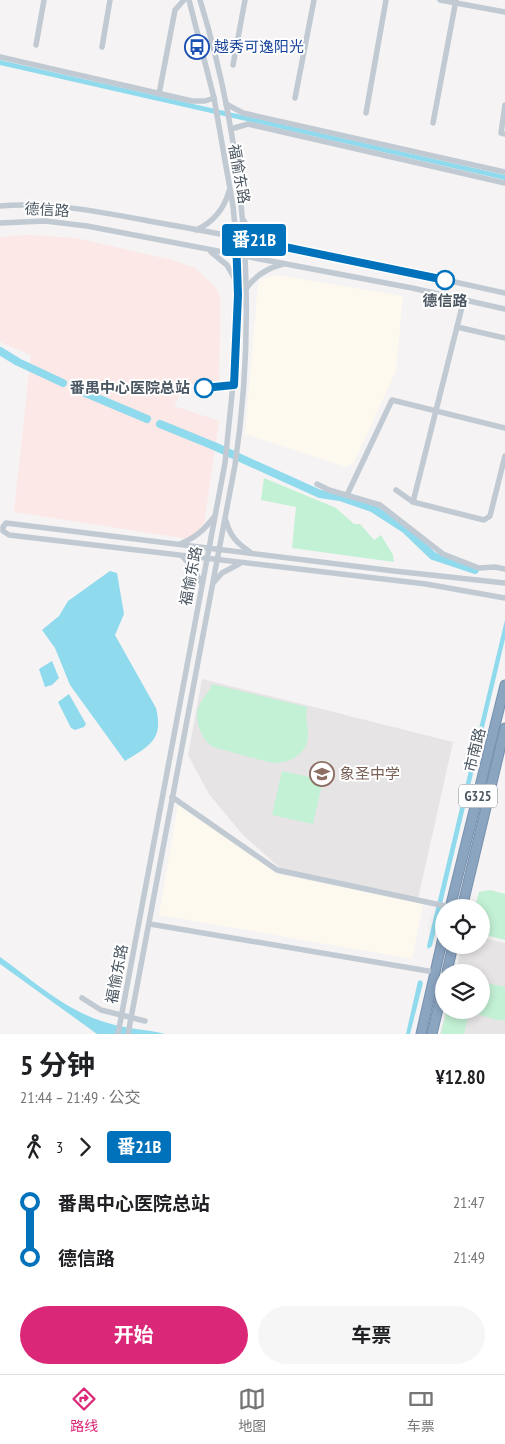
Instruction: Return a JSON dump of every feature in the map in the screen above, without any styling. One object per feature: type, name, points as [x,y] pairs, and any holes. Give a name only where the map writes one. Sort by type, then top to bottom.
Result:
[{"type":"highway","name":"市南路","points":[[450,899],[505,686]]},
{"type":"highway","name":"市南路","points":[[464,899],[505,728]]},
{"type":"highway","points":[[421,1034],[439,954]]},
{"type":"highway","points":[[432,1034],[436,1019]]},
{"type":"street","points":[[36,45],[44,0]]},
{"type":"street","points":[[102,46],[110,0]]},
{"type":"street","points":[[159,94],[175,10],[184,0]]},
{"type":"street","name":"福愉东路","points":[[118,1034],[208,559],[225,463],[235,379],[238,285],[236,237],[230,189],[214,98],[188,0]]},
{"type":"street","name":"福愉东路","points":[[128,1034],[235,465],[246,356],[246,257],[243,216],[231,129],[200,0]]},
{"type":"street","points":[[233,65],[245,0]]},
{"type":"street","points":[[295,98],[314,0]]},
{"type":"street","points":[[366,113],[386,0]]},
{"type":"street","points":[[440,0],[455,1],[505,12]]},
{"type":"street","points":[[433,124],[455,1]]},
{"type":"street","points":[[0,57],[197,102],[214,98]]},
{"type":"street","points":[[505,105],[501,132],[505,134]]},
{"type":"street","points":[[226,107],[243,113],[505,172]]},
{"type":"street","points":[[231,129],[248,124],[505,183]]},
{"type":"street","points":[[196,230],[217,216],[226,202],[230,189]]},
{"type":"street","name":"德信路","points":[[0,206],[60,207],[196,230],[505,293]]},
{"type":"street","points":[[243,216],[250,231],[272,244]]},
{"type":"street","name":"德信路","points":[[0,223],[26,221],[62,222],[505,309]]},
{"type":"street","points":[[207,249],[226,265],[238,285]]},
{"type":"street","points":[[246,289],[260,273],[283,264]]},
{"type":"street","points":[[413,502],[464,300]]},
{"type":"street","points":[[457,326],[505,338]]},
{"type":"street","points":[[347,495],[392,400],[505,428]]},
{"type":"street","points":[[396,490],[413,502],[481,520],[488,518],[505,456]]},
{"type":"street","points":[[317,484],[329,490],[380,505],[443,554],[480,568],[495,566],[505,569]]},
{"type":"street","points":[[179,544],[192,539],[203,530],[216,513],[226,511]]},
{"type":"street","points":[[225,519],[231,536],[237,544],[252,553]]},
{"type":"street","points":[[505,582],[394,571],[6,523],[3,527],[3,530],[9,535],[426,584],[505,598]]},
{"type":"street","points":[[182,556],[193,568],[202,585]]},
{"type":"street","points":[[213,583],[230,567],[243,563]]},
{"type":"street","points":[[172,797],[277,870],[435,903]]},
{"type":"street","points":[[150,924],[434,972]]},
{"type":"street","points":[[128,984],[138,986]]},
{"type":"street","points":[[82,998],[94,1007],[121,1016],[145,1021]]},
{"type":"shaded area","points":[[27,235],[76,238],[172,260],[195,268],[217,289],[220,298],[219,381],[183,386],[174,406],[219,421],[204,524],[189,539],[14,512],[31,355],[0,342],[0,237]]},
{"type":"shaded area","points":[[275,275],[403,296],[396,371],[354,462],[347,467],[245,434],[258,284],[262,279]]},
{"type":"shaded area","name":"象圣中学","points":[[202,679],[453,742],[418,899],[281,869],[243,835],[209,794],[188,755]]},
{"type":"shaded area","points":[[178,805],[278,874],[423,904],[412,959],[159,915]]},
{"type":"shaded area","points":[[490,939],[505,943],[505,1034],[440,1034],[444,1019],[490,1019],[490,964],[458,964],[460,954],[490,954]]},
{"type":"green space","points":[[264,478],[336,508],[354,524],[360,524],[374,540],[381,535],[393,555],[394,562],[292,548],[296,507],[261,500]]},
{"type":"green space","points":[[212,684],[307,707],[308,735],[305,748],[291,760],[272,763],[213,747],[205,739],[197,722],[200,704]]},
{"type":"green space","points":[[282,771],[323,780],[313,824],[272,815]]},
{"type":"green space","points":[[490,890],[505,894],[505,940],[490,936],[490,899],[477,899],[479,892]]},
{"type":"green space","points":[[490,984],[505,987],[505,1020],[490,1018]]},
{"type":"green space","points":[[445,1019],[468,1019],[464,1034],[441,1034]]},
{"type":"water","points":[[0,60],[505,175],[505,180],[0,65]]},
{"type":"water","points":[[110,571],[117,573],[124,614],[115,635],[156,708],[158,719],[158,728],[152,741],[125,761],[70,685],[55,648],[42,630],[59,616],[68,601]]},
{"type":"water","points":[[505,620],[505,639],[443,899],[438,899]]},
{"type":"water","points":[[52,661],[59,678],[52,685],[45,687],[39,669]]},
{"type":"water","points":[[69,694],[86,724],[84,727],[75,730],[71,728],[58,702]]},
{"type":"water","points":[[435,913],[435,933],[432,946],[428,949],[427,946]]},
{"type":"water","points":[[0,957],[51,995],[93,1018],[115,1025],[165,1034],[97,1034],[0,964]]},
{"type":"water","points":[[421,980],[423,983],[410,1034],[406,1034],[418,981]]},
{"type":"waterway","points":[[0,351],[18,362],[63,383]]},
{"type":"waterway","points":[[76,389],[147,419]]},
{"type":"waterway","points":[[160,424],[320,494],[340,497],[372,508],[406,530],[433,556],[475,570]]},
{"type":"bus line","name":"番21B","points":[[204,388],[234,385],[238,295],[236,237],[445,280]]},
{"type":"place","name":"越秀可逸阳光","points":[[197,47]]},
{"type":"place","name":"德信路","points":[[445,280]]},
{"type":"place","name":"番禺中心医院总站","points":[[204,388]]},
{"type":"place","name":"象圣中学","points":[[322,774]]}]
